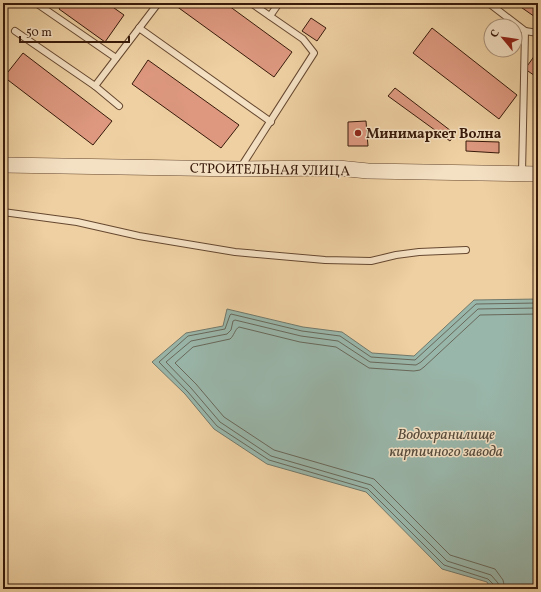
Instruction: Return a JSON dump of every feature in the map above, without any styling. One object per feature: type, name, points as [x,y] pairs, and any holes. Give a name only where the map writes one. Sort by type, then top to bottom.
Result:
[{"type":"street","name":"СТРОИТЕЛЬНАЯ УЛИЦА","points":[[3,165],[240,169],[338,168],[368,171],[538,174]]},
{"type":"lane","points":[[36,3],[116,58]]},
{"type":"lane","points":[[95,86],[156,6],[152,3]]},
{"type":"lane","points":[[240,169],[314,53],[303,39],[251,3]]},
{"type":"lane","points":[[270,16],[279,3]]},
{"type":"lane","points":[[490,4],[525,31],[538,33]]},
{"type":"lane","points":[[139,28],[270,122]]},
{"type":"lane","points":[[15,31],[95,86],[120,106]]},
{"type":"lane","points":[[522,173],[525,31]]},
{"type":"lane","points":[[3,212],[77,222],[139,236],[235,252],[325,260],[372,261],[396,255],[419,252],[466,250]]},
{"type":"water","name":"Водохранилище кирпичного завода","points":[[538,299],[538,589],[491,589],[487,582],[442,569],[366,492],[267,464],[214,429],[185,394],[152,362],[186,333],[223,326],[227,309],[303,327],[342,332],[372,353],[414,356],[474,300]]},
{"type":"building","points":[[63,3],[107,3],[124,15],[105,42],[59,9]]},
{"type":"building","points":[[172,3],[225,3],[292,52],[274,77]]},
{"type":"building","points":[[515,3],[538,3],[538,19]]},
{"type":"building","points":[[311,18],[326,28],[317,41],[302,31]]},
{"type":"building","points":[[432,28],[517,95],[499,119],[413,53]]},
{"type":"building","points":[[538,51],[538,78],[525,69]]},
{"type":"building","points":[[23,53],[112,121],[93,145],[4,77]]},
{"type":"building","points":[[148,60],[239,125],[221,148],[132,84]]},
{"type":"building","points":[[395,88],[455,134],[450,141],[388,96]]},
{"type":"building","points":[[366,121],[368,146],[348,146],[348,122]]},
{"type":"building","points":[[466,141],[499,142],[499,153],[466,151]]},
{"type":"place","name":"Минимаркет Волна","points":[[358,133]]}]
